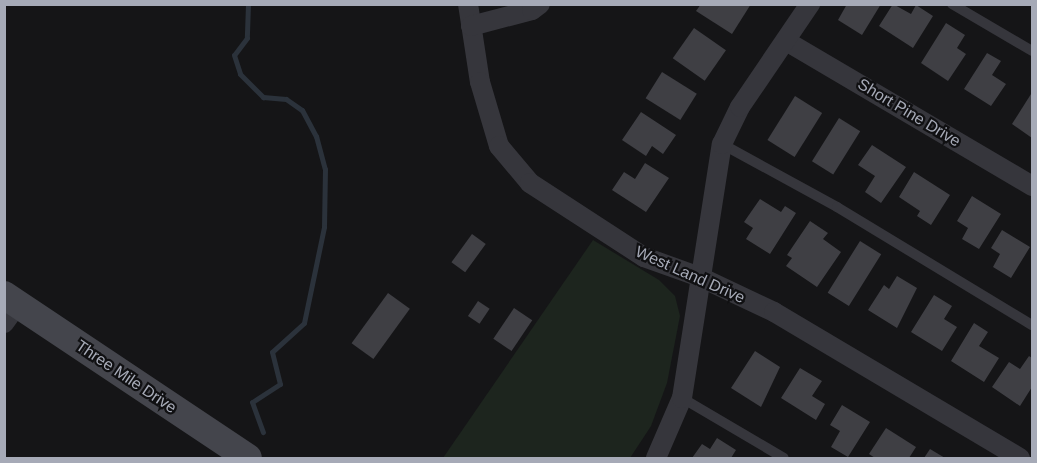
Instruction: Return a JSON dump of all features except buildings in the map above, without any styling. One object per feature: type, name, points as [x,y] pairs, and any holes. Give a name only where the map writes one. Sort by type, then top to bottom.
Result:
[{"type":"main road","name":"Three Mile Drive","points":[[9,307],[248,459]]},
{"type":"street","name":"West Land Drive","points":[[468,4],[480,82],[499,146],[530,183],[644,257],[700,277],[774,312],[1020,459]]},
{"type":"street","points":[[471,26],[532,10],[540,4]]},
{"type":"street","points":[[656,459],[682,398],[722,144],[740,107],[810,4]]},
{"type":"street","name":"Short Pine Drive","points":[[786,41],[1032,186]]},
{"type":"lane","points":[[952,4],[1032,51]]},
{"type":"lane","points":[[722,144],[837,207],[1032,325]]},
{"type":"lane","points":[[682,398],[784,459]]},
{"type":"shaded area","points":[[593,240],[659,280],[675,296],[680,316],[667,383],[651,426],[630,458],[443,458]]},
{"type":"waterway","points":[[248,4],[247,38],[234,55],[240,74],[263,97],[286,99],[302,110],[316,136],[325,169],[324,227],[304,323],[272,352],[280,384],[252,402],[263,432]]}]
